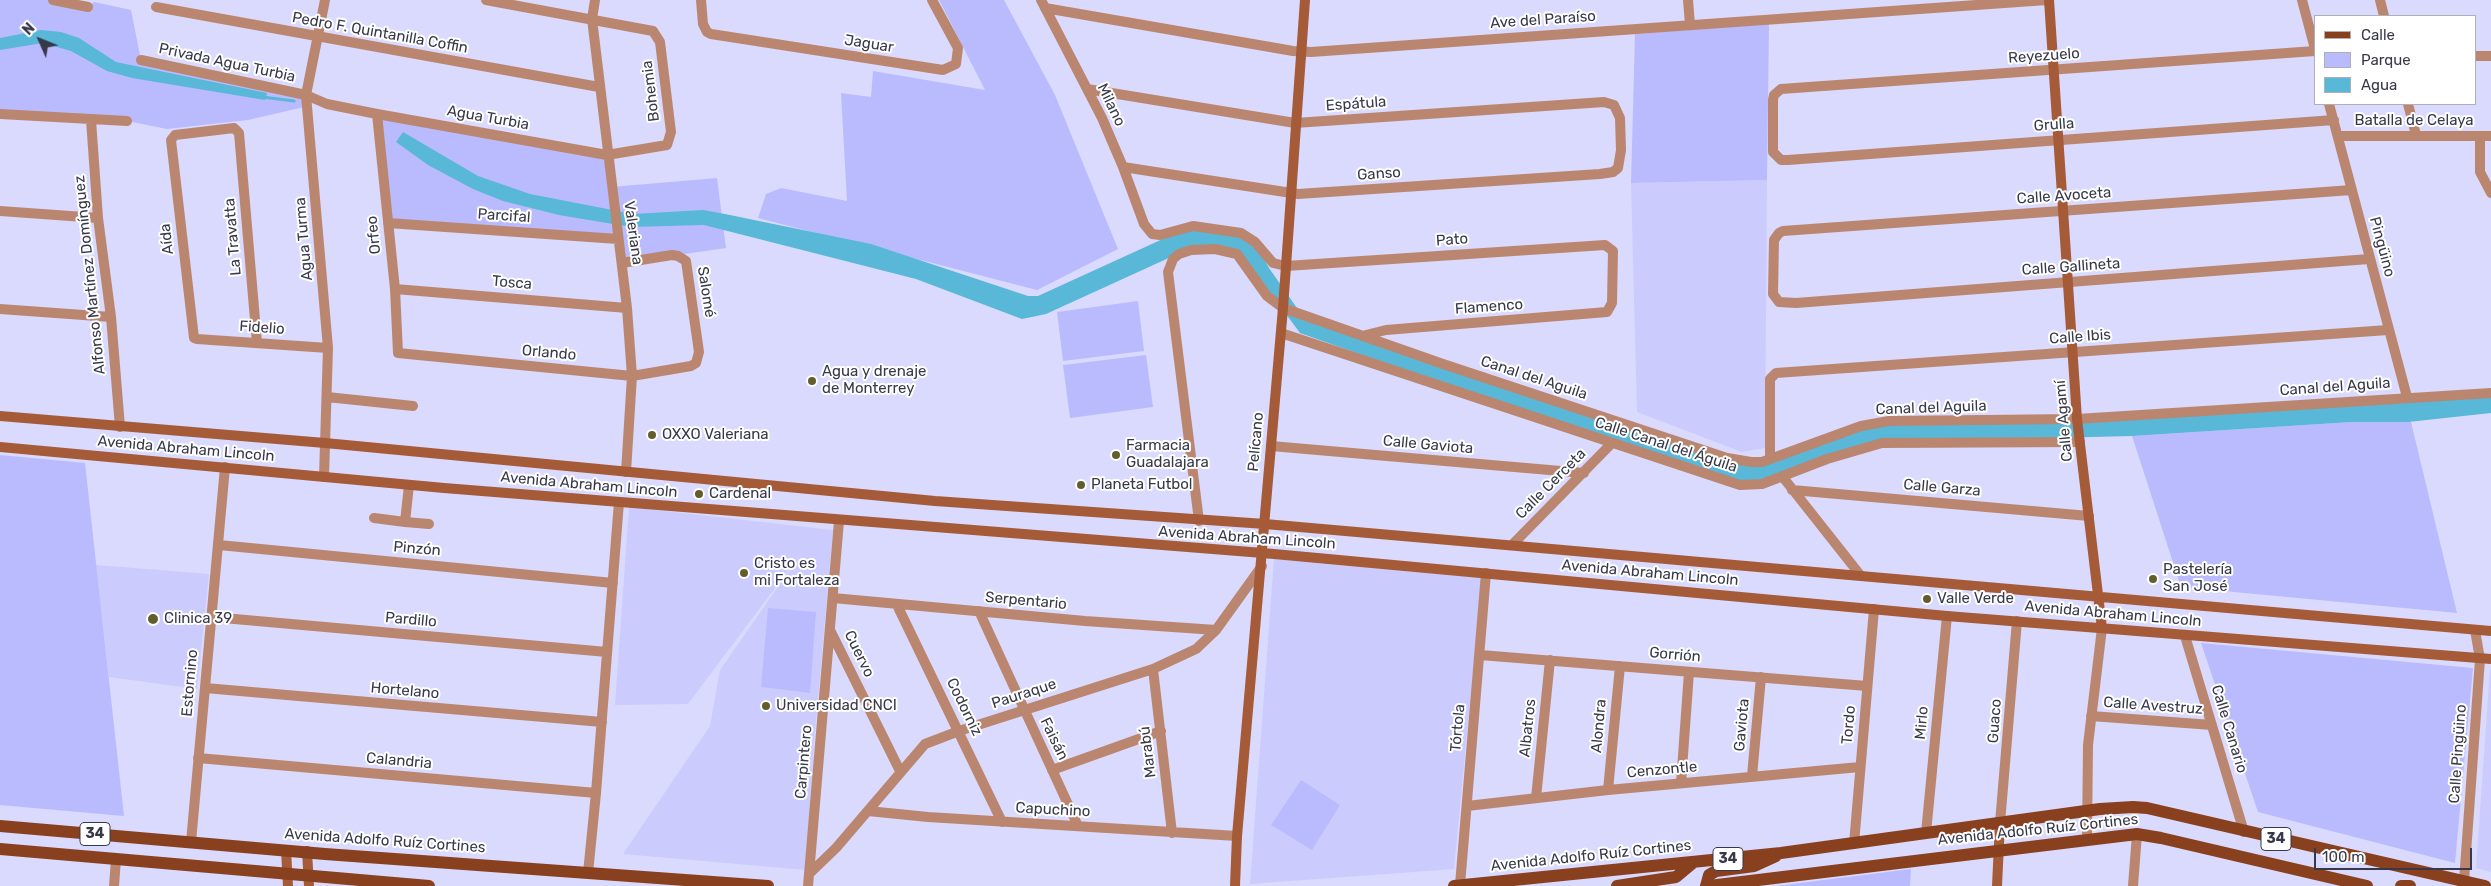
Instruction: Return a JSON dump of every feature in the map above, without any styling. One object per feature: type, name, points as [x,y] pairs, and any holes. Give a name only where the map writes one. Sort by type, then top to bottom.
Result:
[{"type":"main road","name":"Pelícano","points":[[1235,886],[1237,836],[1283,308],[1305,0]]},
{"type":"main road","name":"Calle Agamí","points":[[2048,0],[2078,422],[2102,628]]},
{"type":"main road","points":[[0,416],[326,443],[935,501],[1199,521],[1265,524],[2098,595],[2491,631]]},
{"type":"main road","name":"Avenida Abraham Lincoln","points":[[0,447],[408,485],[1486,572],[1947,616],[2491,659]]},
{"type":"main road","name":"34","points":[[2087,811],[2147,808],[2463,883],[2485,886]]},
{"type":"main road","name":"Avenida Adolfo Ruíz Cortines","points":[[1454,886],[1780,853],[2087,811]]},
{"type":"main road","points":[[1997,886],[2000,823]]},
{"type":"main road","name":"Avenida Adolfo Ruíz Cortines","points":[[0,826],[307,852],[768,886]]},
{"type":"main road","name":"Avenida Adolfo Ruíz Cortines","points":[[1708,886],[2137,834],[2366,886]]},
{"type":"main road","name":"34","points":[[0,849],[116,859],[287,880],[429,886]]},
{"type":"main road","points":[[286,850],[287,880]]},
{"type":"main road","points":[[307,852],[308,881]]},
{"type":"main road","points":[[1708,886],[1709,876],[1716,871],[1754,866],[1780,853]]},
{"type":"main road","points":[[1617,886],[1676,877],[1694,862]]},
{"type":"main road","points":[[2401,886],[2410,886]]},
{"type":"street","points":[[53,0],[78,2],[88,7]]},
{"type":"street","name":"Agua Turma","points":[[324,477],[328,348],[306,95],[325,0]]},
{"type":"street","points":[[486,0],[592,20]]},
{"type":"street","name":"Valeriana","points":[[595,0],[592,20],[607,155],[622,263],[632,376],[626,472]]},
{"type":"street","name":"Jaguar","points":[[701,0],[703,24],[707,32],[943,70],[956,64],[958,48],[930,0]]},
{"type":"street","points":[[1688,0],[1690,25]]},
{"type":"street","name":"Ave del Paraíso","points":[[1043,4],[1302,52],[2048,0]]},
{"type":"street","points":[[2302,0],[2314,46]]},
{"type":"street","points":[[2380,0],[2384,15]]},
{"type":"street","name":"Milano","points":[[1043,4],[1087,89],[1123,167],[1145,227],[1152,234],[1160,235],[1193,226],[1241,232],[1255,242],[1273,263],[1286,266]]},
{"type":"street","name":"Pedro F. Quintanilla Coffin","points":[[156,7],[599,88]]},
{"type":"street","name":"Bohemia","points":[[592,20],[648,30],[656,34],[660,42],[671,132],[667,146]]},
{"type":"street","name":"Reyezuelo","points":[[1777,157],[1772,145],[1773,100],[1776,91],[1781,89],[2314,50]]},
{"type":"street","points":[[2476,56],[2491,56]]},
{"type":"street","name":"Privada Agua Turbia","points":[[141,60],[306,95]]},
{"type":"street","name":"Espátula","points":[[1087,89],[1295,123],[1604,102],[1614,105],[1620,118],[1621,150]]},
{"type":"street","name":"Agua Turbia","points":[[306,95],[327,104],[377,114],[607,155],[667,146]]},
{"type":"street","name":"Pingüino","points":[[2329,105],[2407,397]]},
{"type":"street","points":[[2408,105],[2416,135]]},
{"type":"street","points":[[0,114],[128,121]]},
{"type":"street","name":"Orfeo","points":[[377,114],[395,289],[398,353]]},
{"type":"street","name":"Alfonso Martínez Domínguez","points":[[91,120],[98,218],[111,317],[120,427]]},
{"type":"street","name":"Grulla","points":[[1777,157],[1788,160],[2334,120]]},
{"type":"street","name":"Aída","points":[[194,338],[172,137],[175,135],[236,129]]},
{"type":"street","name":"La Travatta","points":[[236,129],[240,133],[257,343]]},
{"type":"street","name":"Batalla de Celaya","points":[[2338,136],[2486,136]]},
{"type":"street","points":[[2486,136],[2480,172],[2491,193]]},
{"type":"street","name":"Ganso","points":[[1123,167],[1290,194],[1600,174],[1613,172],[1618,168],[1621,150]]},
{"type":"street","name":"Calle Avoceta","points":[[1775,299],[1773,294],[1774,240],[1778,233],[1795,230],[2352,190]]},
{"type":"street","points":[[0,211],[98,218]]},
{"type":"street","name":"Parcifal","points":[[388,224],[618,239]]},
{"type":"street","name":"Pato","points":[[1286,266],[1605,245],[1611,247],[1614,256],[1612,303]]},
{"type":"street","points":[[1199,521],[1168,272],[1173,259],[1179,254],[1190,250],[1231,251],[1242,260],[1267,296],[1283,308]]},
{"type":"street","name":"Salomé","points":[[622,263],[672,255],[686,261],[700,352],[696,363]]},
{"type":"street","name":"Calle Gallineta","points":[[1775,299],[1779,302],[1796,303],[2369,259]]},
{"type":"street","name":"Tosca","points":[[395,289],[627,308]]},
{"type":"street","name":"Flamenco","points":[[1362,336],[1386,330],[1602,314],[1607,312],[1612,303]]},
{"type":"street","name":"Canal del Aguila","points":[[1283,308],[1728,458],[1751,462],[1770,459],[1874,423],[1897,421],[2078,422],[2407,397],[2491,393]]},
{"type":"street","points":[[0,309],[111,317]]},
{"type":"street","name":"Calle Ibis","points":[[1770,459],[1770,378],[1773,374],[2388,330]]},
{"type":"street","name":"Calle Canal del Águila","points":[[1281,332],[1740,485],[1762,484],[1827,459],[1882,443],[2080,440]]},
{"type":"street","name":"Fidelio","points":[[194,338],[328,348]]},
{"type":"street","name":"Orlando","points":[[398,353],[632,376],[686,369],[696,363]]},
{"type":"street","points":[[327,397],[413,406]]},
{"type":"street","name":"Calle Cerceta","points":[[1512,545],[1612,443]]},
{"type":"street","name":"Calle Gaviota","points":[[1270,446],[1584,473]]},
{"type":"street","name":"Estornino","points":[[191,842],[225,467]]},
{"type":"street","points":[[1782,476],[1861,576]]},
{"type":"street","points":[[405,522],[408,485]]},
{"type":"street","name":"Calle Garza","points":[[1792,490],[2089,516]]},
{"type":"street","points":[[588,873],[619,502]]},
{"type":"street","points":[[374,518],[429,524]]},
{"type":"street","name":"Carpintero","points":[[808,886],[839,521]]},
{"type":"street","name":"Pinzón","points":[[219,545],[613,583]]},
{"type":"street","name":"Pauraque","points":[[810,874],[868,811],[900,771],[925,744],[959,731],[1153,668],[1196,649],[1216,630],[1262,566]]},
{"type":"street","name":"Tórtola","points":[[1460,885],[1486,572]]},
{"type":"street","name":"Serpentario","points":[[833,598],[979,612],[1216,630]]},
{"type":"street","name":"Codorniz","points":[[897,605],[1002,822]]},
{"type":"street","name":"Tordo","points":[[1854,844],[1874,609]]},
{"type":"street","name":"Faisán","points":[[979,612],[1078,826]]},
{"type":"street","name":"Mirlo","points":[[1926,833],[1947,616]]},
{"type":"street","name":"Pardillo","points":[[212,617],[607,652]]},
{"type":"street","name":"Guaco","points":[[2000,823],[2018,621]]},
{"type":"street","name":"Calle Agamí","points":[[2088,839],[2086,770],[2102,628]]},
{"type":"street","name":"Calle Pingüino","points":[[2463,883],[2480,658],[2475,630]]},
{"type":"street","name":"Cuervo","points":[[831,631],[900,771]]},
{"type":"street","name":"Calle Canario","points":[[2185,636],[2244,832]]},
{"type":"street","name":"Gorrión","points":[[1480,655],[1867,686]]},
{"type":"street","name":"Albatros","points":[[1536,798],[1550,660]]},
{"type":"street","name":"Alondra","points":[[1608,790],[1620,666]]},
{"type":"street","name":"Marabú","points":[[1153,668],[1172,833]]},
{"type":"street","points":[[1681,783],[1689,672]]},
{"type":"street","name":"Gaviota","points":[[1752,776],[1761,677]]},
{"type":"street","name":"Hortelano","points":[[205,688],[602,722]]},
{"type":"street","name":"Calle Avestruz","points":[[2091,716],[2212,725]]},
{"type":"street","points":[[1052,770],[1161,731]]},
{"type":"street","name":"Calandria","points":[[198,758],[596,793]]},
{"type":"street","name":"Cenzontle","points":[[1467,806],[1608,790],[1860,767]]},
{"type":"street","name":"Capuchino","points":[[868,811],[1002,822],[1237,836]]},
{"type":"street","points":[[2133,886],[2137,834]]},
{"type":"street","points":[[114,886],[116,859]]},
{"type":"shaded area","points":[[1767,180],[1765,448],[1742,452],[1637,412],[1631,183]]},
{"type":"shaded area","points":[[629,507],[833,530],[814,745],[806,870],[623,854],[710,726],[720,670],[805,548],[688,704],[615,705]]},
{"type":"shaded area","points":[[1274,559],[1482,578],[1454,869],[1250,884]]},
{"type":"shaded area","name":"Clinica 39","points":[[96,565],[209,574],[197,689],[109,677]]},
{"type":"shaded area","points":[[2491,670],[2491,872],[2476,868]]},
{"type":"green space","points":[[0,0],[49,0],[88,7],[94,2],[131,10],[141,60],[306,95],[304,107],[248,120],[167,129],[127,121],[0,114]]},
{"type":"green space","points":[[939,0],[1004,0],[1055,95],[1118,249],[1037,290],[758,218],[766,194],[781,188],[847,201],[841,93],[871,97],[873,71],[985,90]]},
{"type":"green space","points":[[1769,24],[1767,180],[1631,183],[1635,34]]},
{"type":"green space","points":[[377,114],[607,155],[611,187],[717,178],[726,248],[622,263],[619,239],[388,223]]},
{"type":"green space","points":[[1138,301],[1144,351],[1063,361],[1057,312]]},
{"type":"green space","points":[[1146,355],[1153,407],[1070,418],[1063,365]]},
{"type":"green space","points":[[2352,422],[2411,422],[2457,613],[2181,587],[2132,436]]},
{"type":"green space","points":[[0,455],[85,463],[124,816],[0,805]]},
{"type":"green space","points":[[768,608],[816,612],[810,693],[761,687]]},
{"type":"green space","points":[[2201,643],[2473,668],[2455,863],[2258,812]]},
{"type":"green space","points":[[1301,780],[1340,805],[1312,850],[1271,825]]},
{"type":"green space","points":[[1911,869],[1910,886],[1776,886]]},
{"type":"water","points":[[41,30],[61,32],[79,38],[116,62],[267,93],[265,100],[132,78],[107,71],[71,51],[43,43],[0,50],[0,38]]},
{"type":"water","points":[[403,132],[478,176],[530,194],[633,214],[703,210],[725,214],[871,244],[1028,296],[1038,296],[1189,227],[1241,233],[1255,242],[1269,268],[1306,321],[1751,462],[1861,426],[2039,420],[2491,393],[2491,413],[2408,422],[2352,422],[2132,436],[1892,442],[1750,486],[1438,382],[1300,333],[1240,252],[1195,246],[1046,314],[1022,319],[916,279],[704,225],[631,227],[559,215],[503,201],[473,189],[428,165],[396,142]]},
{"type":"waterway","points":[[262,97],[294,101]]},
{"type":"place","name":"Agua y drenaje de Monterrey","points":[[812,381]]},
{"type":"place","name":"OXXO Valeriana","points":[[652,435]]},
{"type":"place","name":"Farmacia Guadalajara","points":[[1116,455]]},
{"type":"place","name":"Planeta Futbol","points":[[1081,485]]},
{"type":"place","name":"Cardenal","points":[[699,494]]},
{"type":"place","name":"Cristo es mi Fortaleza","points":[[744,573]]},
{"type":"place","name":"Pastelería San José","points":[[2153,579]]},
{"type":"place","name":"Valle Verde","points":[[1927,599]]},
{"type":"place","name":"Clinica 39","points":[[153,619]]},
{"type":"place","name":"Universidad CNCI","points":[[766,706]]}]
